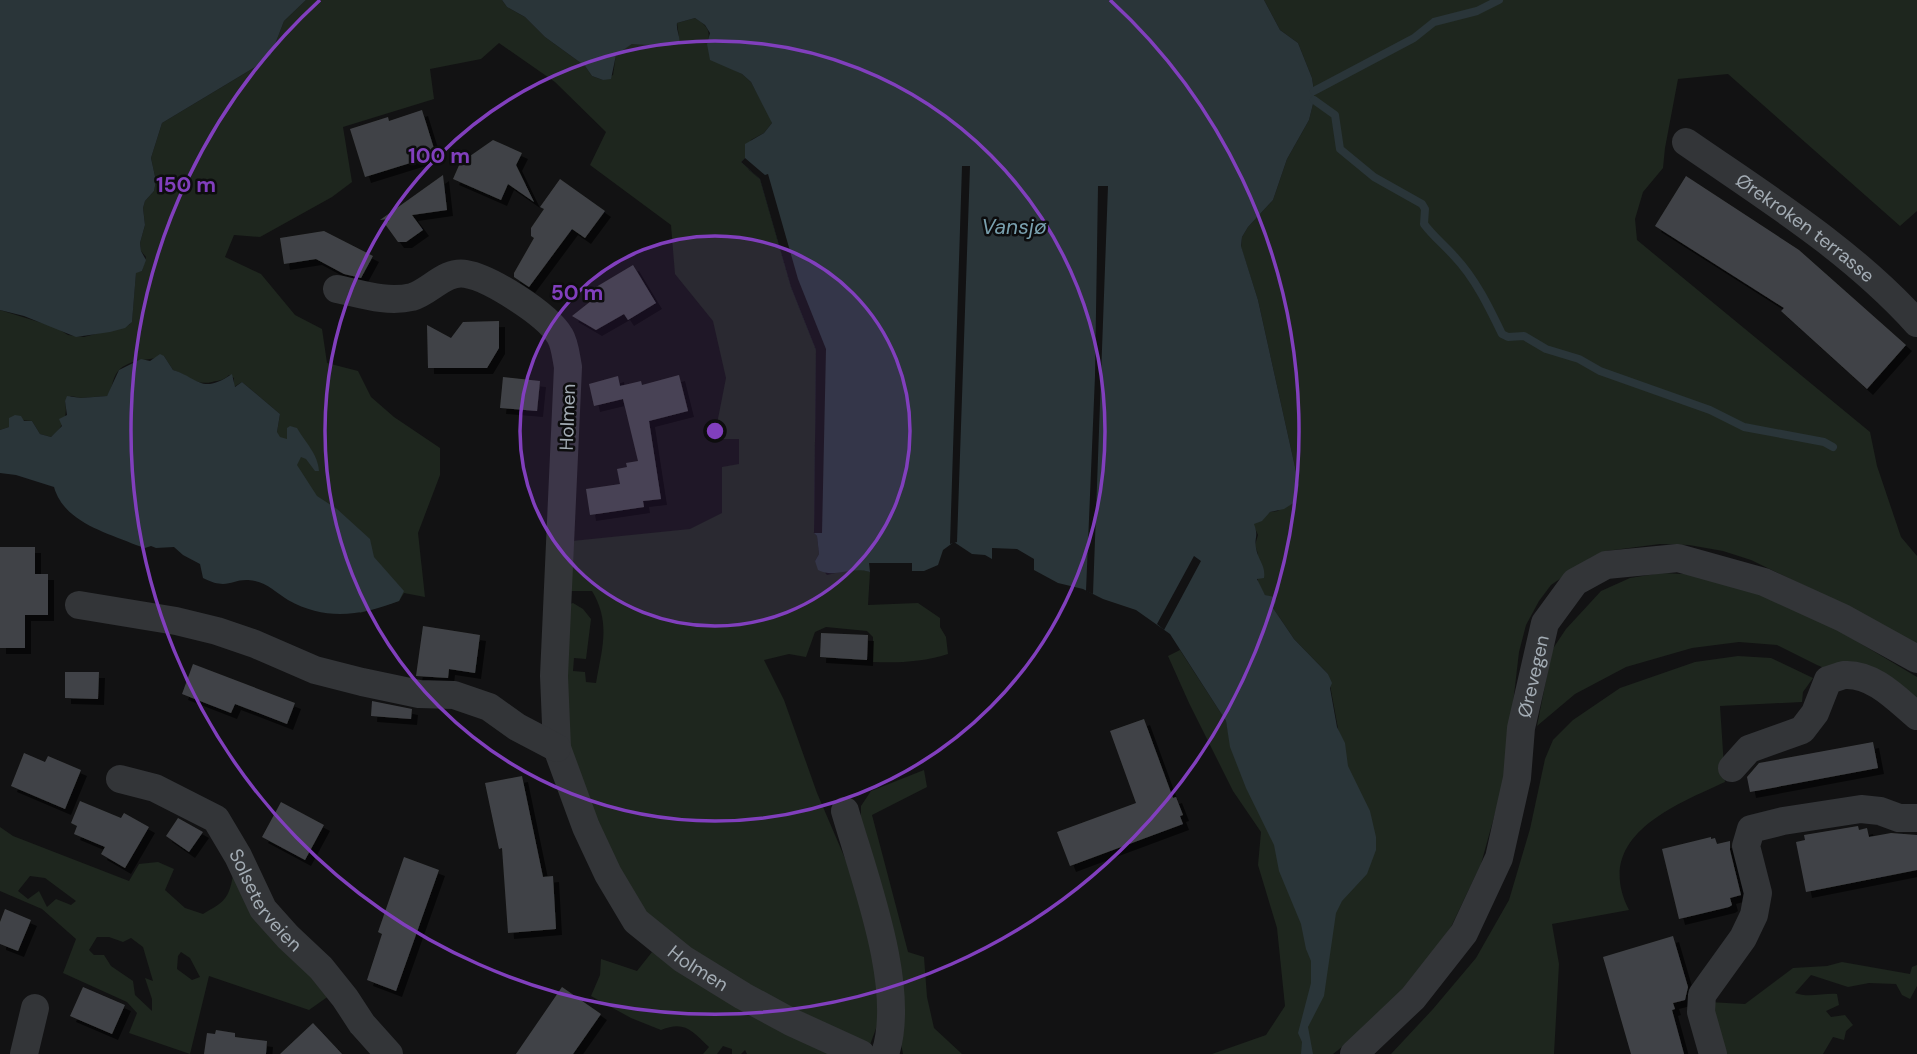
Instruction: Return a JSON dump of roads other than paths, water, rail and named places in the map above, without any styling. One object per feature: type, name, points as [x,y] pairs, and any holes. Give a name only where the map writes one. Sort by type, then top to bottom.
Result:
[{"type":"street","name":"Ørekroken terrasse","points":[[1686,142],[1850,257],[1917,323]]},
{"type":"street","name":"Holmen","points":[[337,289],[383,299],[413,297],[448,276],[464,273],[520,300],[541,315],[560,336],[568,367],[554,676],[557,748],[586,827],[608,874],[636,921],[683,959],[743,996],[791,1022],[861,1054]]},
{"type":"street","name":"Ørevegen","points":[[1354,1054],[1413,998],[1464,933],[1499,858],[1517,778],[1521,728],[1545,622],[1575,582],[1606,565],[1678,558],[1764,582],[1843,618],[1917,659]]},
{"type":"street","points":[[79,605],[176,621],[217,631],[315,670],[362,682],[419,694],[454,695],[489,707],[517,727],[557,748]]},
{"type":"street","points":[[1732,768],[1749,749],[1802,730],[1815,713],[1828,680],[1845,675],[1868,680],[1890,693],[1917,716]]},
{"type":"street","name":"Solseterveien","points":[[120,779],[155,788],[216,819],[239,856],[263,909],[321,968],[362,1024],[389,1054]]},
{"type":"street","points":[[1713,1054],[1701,1012],[1702,995],[1743,938],[1754,915],[1758,893],[1746,846],[1751,829],[1861,808],[1899,818],[1917,818]]},
{"type":"street","points":[[845,811],[885,955],[891,1012],[890,1040],[885,1054]]},
{"type":"street","points":[[24,1054],[36,1008]]},
{"type":"water","points":[[0,0],[306,0],[284,21],[271,55],[262,63],[162,123],[151,158],[156,181],[154,191],[145,201],[143,208],[145,225],[140,243],[146,260],[142,271],[136,273],[132,322],[125,328],[76,337],[24,316],[0,310]]},
{"type":"water","name":"Vansjø","points":[[502,0],[1264,0],[1280,30],[1298,43],[1312,78],[1314,91],[1309,120],[1287,159],[1273,200],[1248,227],[1242,237],[1241,246],[1258,300],[1299,485],[1295,502],[1284,509],[1270,512],[1262,521],[1254,524],[1256,548],[1264,574],[1264,578],[1257,579],[1265,595],[1274,597],[1276,601],[1273,608],[1294,639],[1328,674],[1332,683],[1330,688],[1337,727],[1345,743],[1348,766],[1370,811],[1376,837],[1376,850],[1367,874],[1342,901],[1336,913],[1324,996],[1308,1027],[1313,1054],[1301,1054],[1302,1042],[1298,1033],[1311,983],[1311,961],[1301,924],[1279,871],[1274,845],[1246,788],[1230,747],[1226,721],[1170,634],[1136,610],[1083,589],[1058,583],[1034,570],[1034,559],[1017,549],[992,548],[992,559],[985,555],[972,554],[954,542],[943,550],[938,565],[924,571],[912,571],[912,563],[869,563],[870,572],[855,570],[830,573],[818,570],[815,561],[819,554],[817,536],[814,533],[816,350],[791,287],[760,179],[741,162],[745,158],[745,144],[764,133],[772,123],[751,82],[742,74],[710,60],[707,44],[710,33],[705,25],[695,18],[677,23],[679,44],[632,44],[616,55],[611,79],[603,80],[592,76],[585,66],[545,37],[525,17],[507,7]]},
{"type":"water","points":[[160,354],[173,370],[201,383],[213,383],[232,374],[235,387],[242,382],[280,414],[277,432],[280,437],[287,439],[287,428],[290,426],[297,428],[314,454],[319,471],[315,471],[306,459],[301,457],[297,465],[317,496],[337,509],[370,539],[374,557],[404,591],[399,601],[357,613],[330,614],[302,607],[259,582],[212,582],[203,578],[200,564],[174,547],[145,548],[99,530],[67,509],[54,487],[0,473],[0,430],[9,427],[9,418],[21,416],[24,421],[32,421],[40,434],[51,437],[62,426],[59,419],[67,415],[67,396],[107,396],[119,370],[141,359],[150,361]]},
{"type":"waterway","points":[[1314,91],[1414,38],[1434,22],[1477,11],[1499,0]]},
{"type":"waterway","points":[[1314,100],[1335,115],[1340,149],[1374,177],[1422,204],[1425,209],[1424,224],[1469,274],[1502,334],[1508,337],[1524,336],[1546,349],[1579,359],[1600,371],[1710,410],[1744,427],[1824,442],[1833,447]]}]
